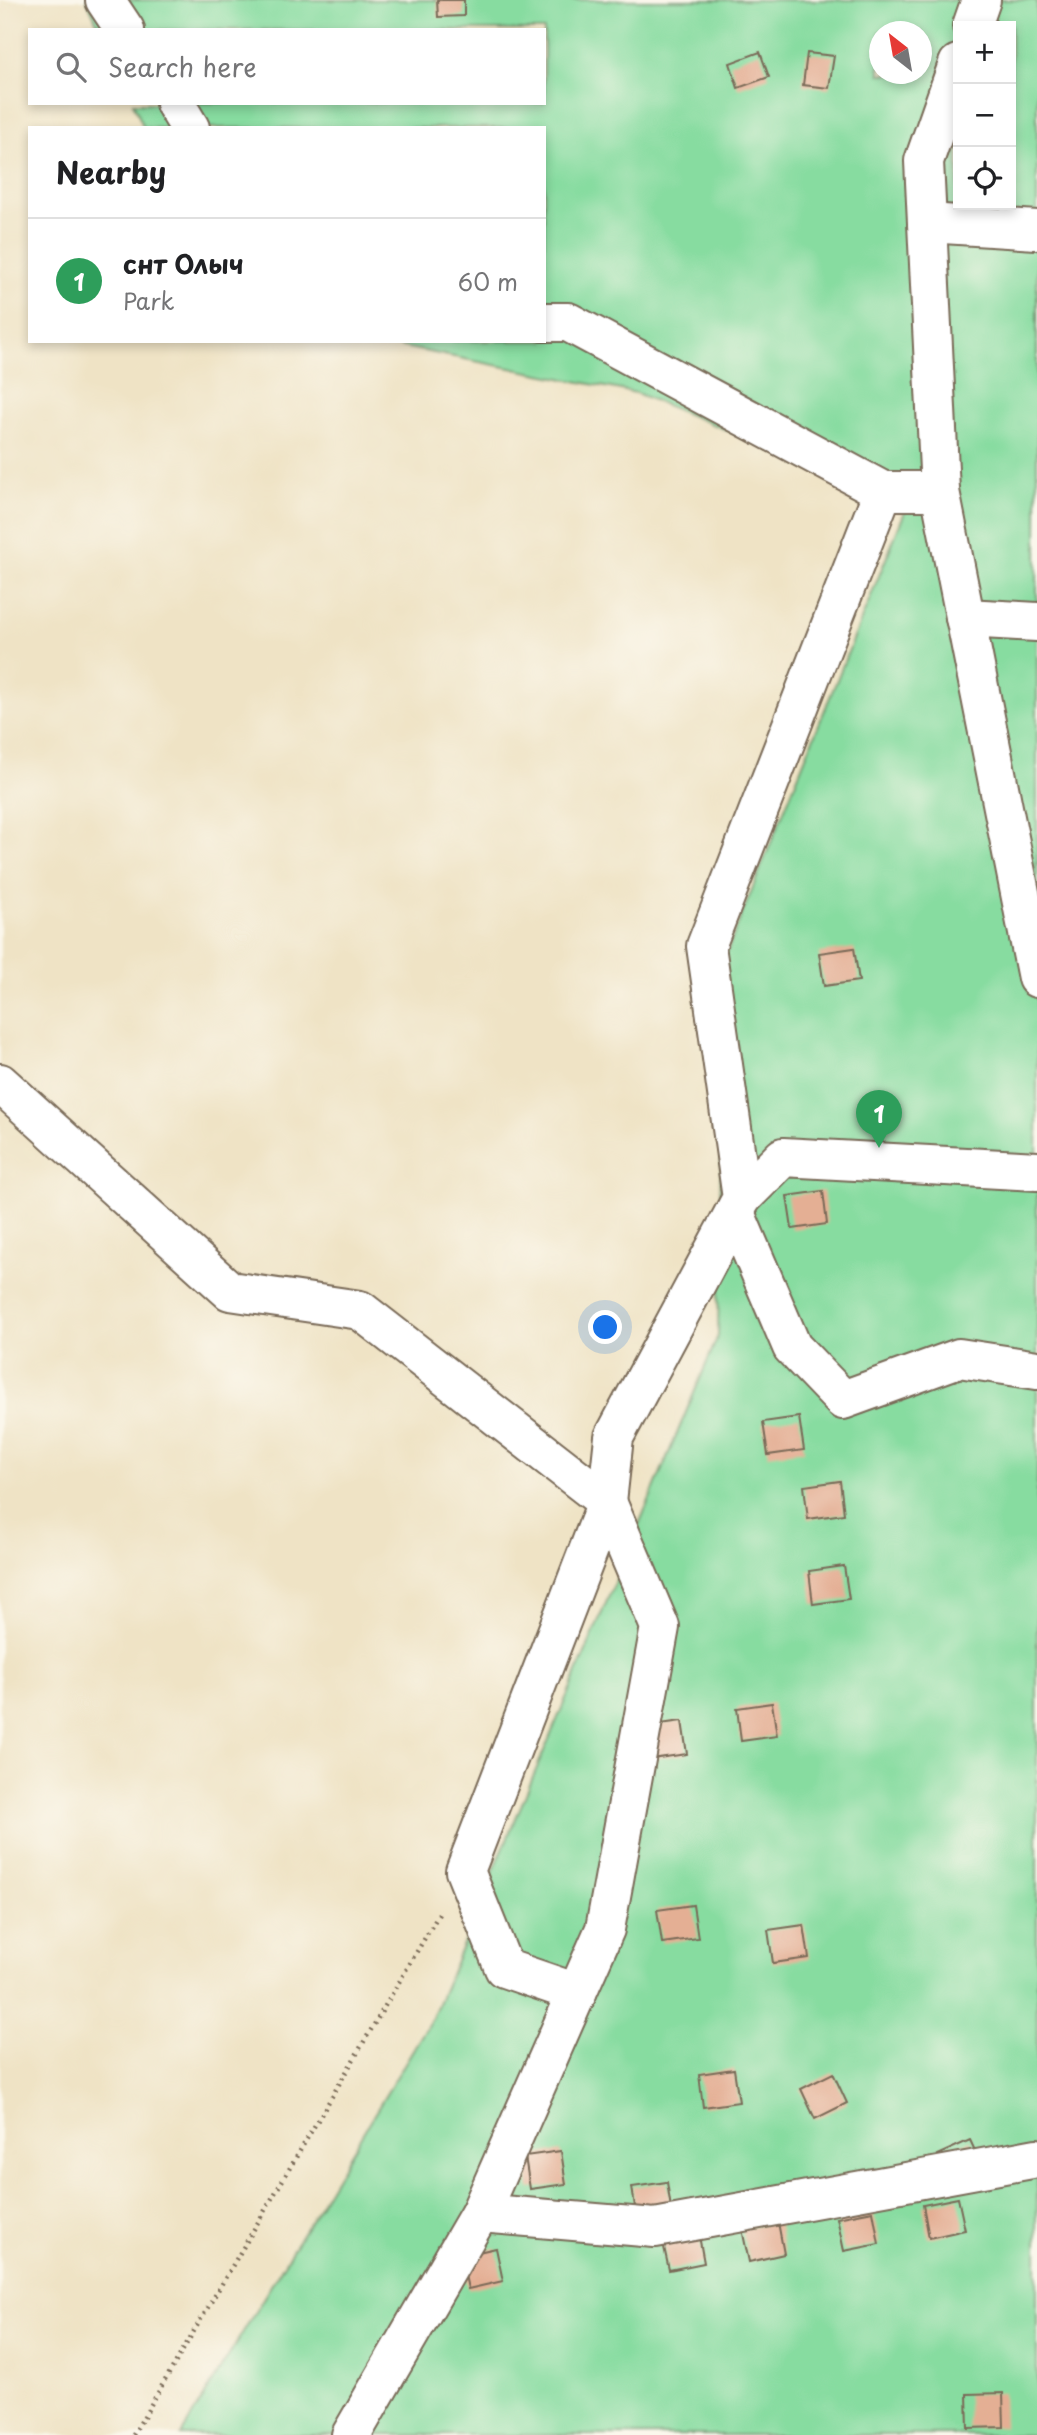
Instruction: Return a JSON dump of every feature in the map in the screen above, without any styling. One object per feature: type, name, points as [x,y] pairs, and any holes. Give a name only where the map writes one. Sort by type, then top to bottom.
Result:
[{"type":"street","points":[[105,0],[124,28]]},
{"type":"street","points":[[974,21],[981,0]]},
{"type":"street","points":[[953,78],[924,161],[940,491],[1037,978]]},
{"type":"street","points":[[176,105],[189,126]]},
{"type":"street","points":[[926,223],[1037,230]]},
{"type":"street","points":[[546,322],[568,322],[884,491],[940,491]]},
{"type":"street","points":[[884,491],[706,946],[738,1205],[792,1347],[843,1400],[959,1359],[1037,1370]]},
{"type":"street","points":[[965,618],[1037,622]]},
{"type":"street","points":[[0,1083],[230,1291],[360,1310],[607,1502],[660,1628],[606,1929],[480,2213],[351,2435]]},
{"type":"street","points":[[577,1993],[504,1968],[465,1871],[607,1502],[614,1437],[738,1205],[783,1157],[1037,1171]]},
{"type":"street","points":[[480,2213],[654,2228],[1037,2158]]},
{"type":"path","points":[[133,2435],[465,1871]]},
{"type":"green space","points":[[87,0],[1037,0],[1037,2435],[181,2435],[432,2018],[718,1336],[724,959],[908,504],[636,393],[383,343],[546,343],[546,126],[143,126],[134,105],[546,105],[546,28],[99,28]]},
{"type":"building","points":[[437,0],[464,0],[464,16],[438,17]]},
{"type":"building","points":[[760,52],[769,77],[738,88],[730,63]]},
{"type":"building","points":[[807,53],[834,56],[829,88],[803,85]]},
{"type":"building","points":[[854,948],[859,981],[824,986],[819,953]]},
{"type":"building","points":[[823,1191],[827,1224],[792,1229],[787,1196]]},
{"type":"building","points":[[799,1417],[804,1450],[768,1455],[763,1422]]},
{"type":"building","points":[[840,1481],[844,1514],[808,1519],[804,1486]]},
{"type":"building","points":[[844,1566],[849,1599],[813,1604],[809,1571]]},
{"type":"building","points":[[772,1703],[777,1736],[741,1741],[737,1708]]},
{"type":"building","points":[[682,1721],[687,1754],[651,1759],[646,1726]]},
{"type":"building","points":[[693,1905],[698,1938],[662,1943],[657,1910]]},
{"type":"building","points":[[804,1925],[809,1958],[773,1963],[768,1930]]},
{"type":"building","points":[[734,2069],[739,2102],[703,2107],[699,2074]]},
{"type":"building","points":[[833,2073],[847,2103],[815,2119],[801,2089]]},
{"type":"building","points":[[970,2140],[984,2170],[951,2185],[937,2155]]},
{"type":"building","points":[[561,2151],[566,2184],[530,2189],[525,2156]]},
{"type":"building","points":[[667,2182],[672,2215],[637,2220],[632,2187]]},
{"type":"building","points":[[958,2198],[965,2230],[929,2238],[923,2205]]},
{"type":"building","points":[[873,2211],[879,2244],[844,2251],[837,2218]]},
{"type":"building","points":[[778,2222],[784,2254],[749,2262],[742,2229]]},
{"type":"building","points":[[698,2230],[704,2263],[669,2270],[662,2238]]},
{"type":"building","points":[[496,2248],[503,2281],[468,2289],[461,2256]]},
{"type":"building","points":[[1003,2393],[1004,2427],[968,2428],[967,2394]]},
{"type":"place","name":"снт Олыч","points":[[879,1148]]}]
